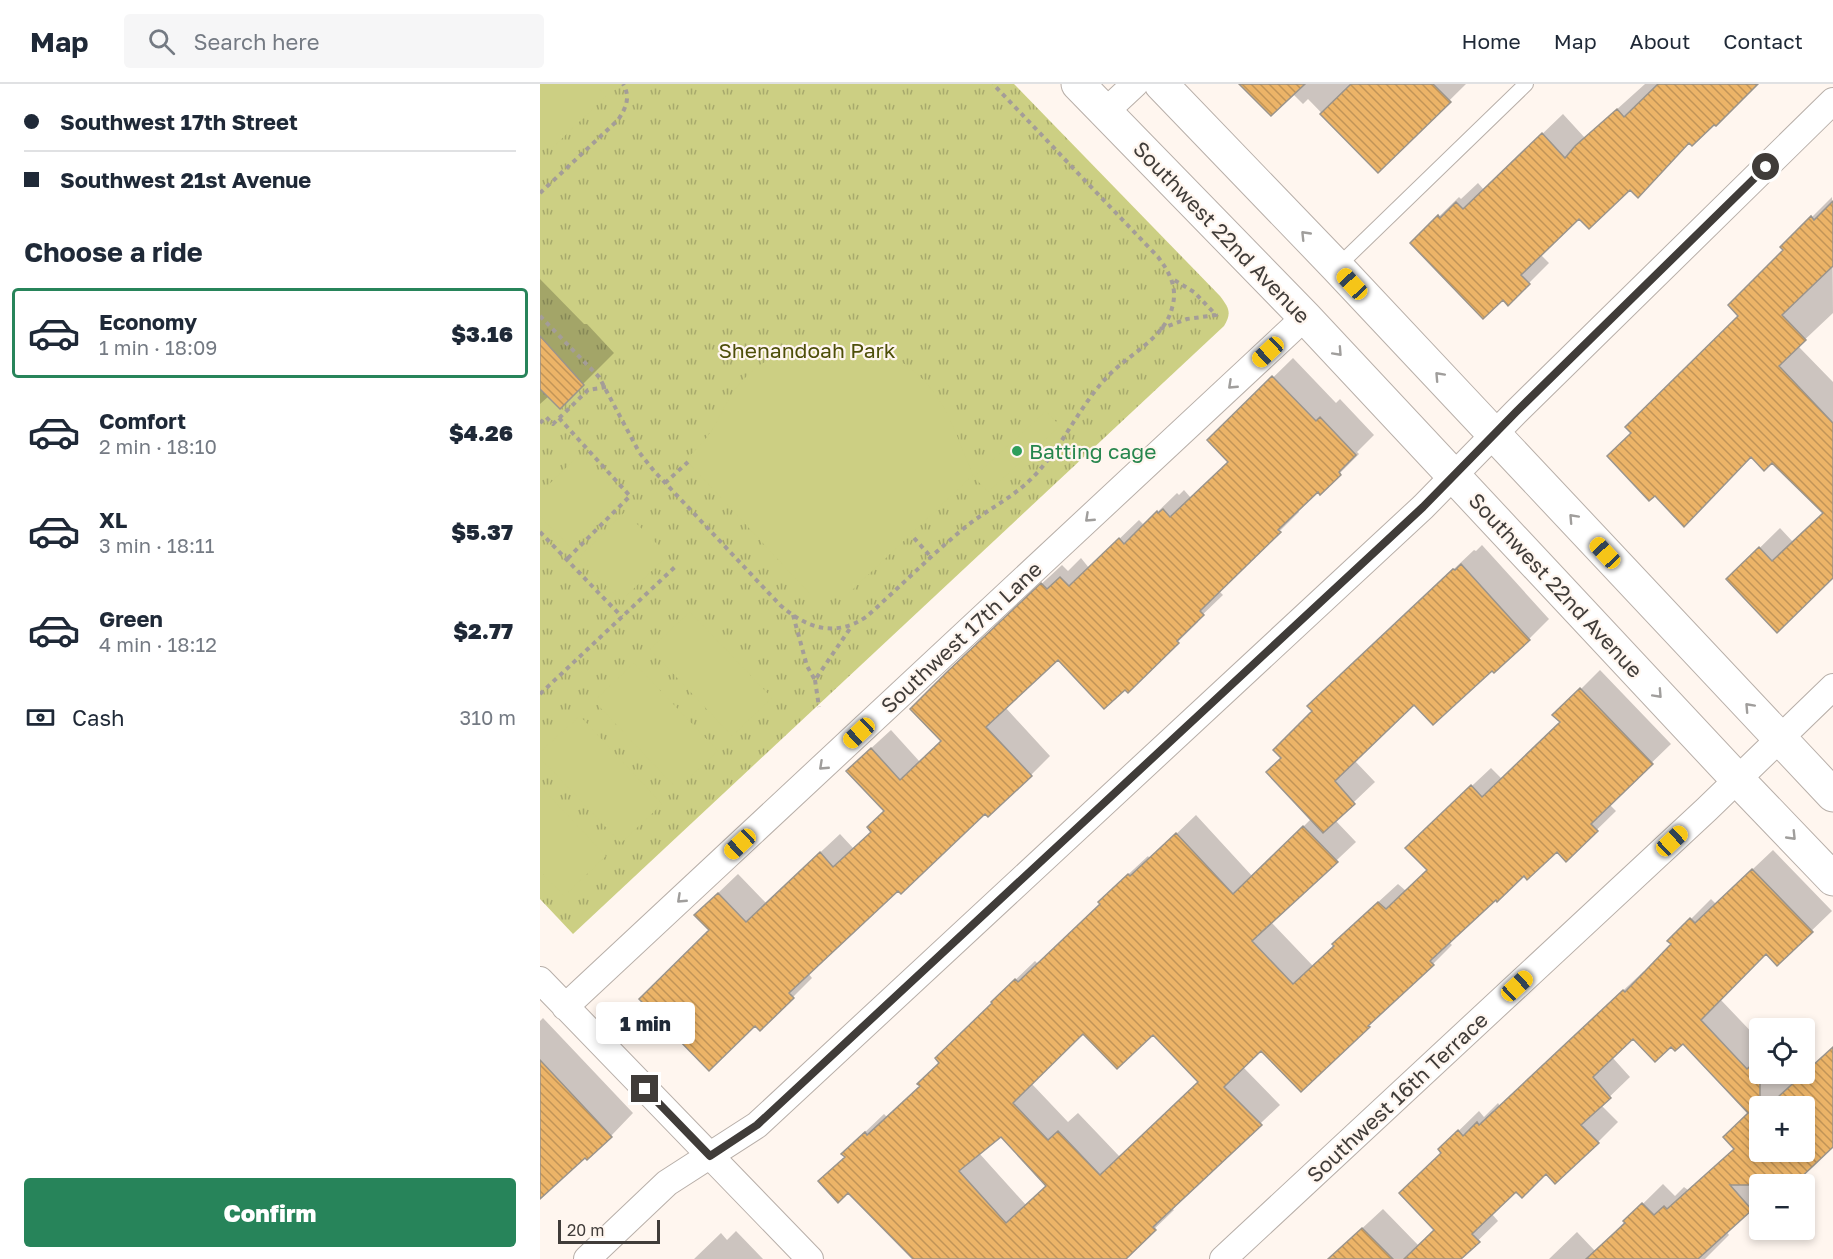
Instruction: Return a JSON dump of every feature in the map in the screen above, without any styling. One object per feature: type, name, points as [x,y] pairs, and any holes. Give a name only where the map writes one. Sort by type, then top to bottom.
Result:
[{"type":"main road","name":"Southwest 22nd Avenue","points":[[1078,84],[1305,317],[1833,879]]},
{"type":"main road","points":[[1161,84],[1337,267],[1833,795]]},
{"type":"street","points":[[1105,112],[1135,84]]},
{"type":"street","points":[[587,1259],[667,1183],[757,1125],[1423,507],[1833,101]]},
{"type":"street","name":"Southwest 17th Lane","points":[[565,1007],[1305,317]]},
{"type":"street","name":"Southwest 16th Terrace","points":[[1223,1259],[1738,780],[1833,687]]},
{"type":"street","points":[[540,980],[810,1259]]},
{"type":"lane","points":[[1337,267],[1526,84]]},
{"type":"path","points":[[540,193],[618,120],[626,107],[627,92],[623,84]]},
{"type":"path","points":[[540,316],[590,366],[606,387],[639,452],[665,483],[774,599],[807,623],[835,629],[852,626],[866,617],[971,523],[1014,495],[1029,481],[1048,460],[1076,416],[1109,375],[1160,330],[1172,309],[1174,289],[1171,278],[1158,258],[993,84]]},
{"type":"path","points":[[1160,330],[1187,319],[1216,315],[1194,292],[1171,278]]},
{"type":"path","points":[[540,423],[546,417],[553,424],[588,390],[606,387]]},
{"type":"path","points":[[559,418],[630,496],[567,559]]},
{"type":"path","points":[[665,483],[687,462]]},
{"type":"path","points":[[540,532],[622,617]]},
{"type":"path","points":[[914,538],[931,557]]},
{"type":"path","points":[[540,693],[675,566]]},
{"type":"path","points":[[793,615],[807,666],[815,680],[819,707]]},
{"type":"path","points":[[815,680],[852,626]]},
{"type":"green space","name":"Shenandoah Park","points":[[540,84],[1014,84],[1220,296],[1229,314],[1224,326],[573,934],[540,899]]},
{"type":"green space","points":[[540,84],[595,84],[606,96],[551,149],[540,138]]},
{"type":"green space","points":[[823,342],[870,348],[910,368],[933,391],[945,410],[973,475],[849,593],[809,593],[686,460],[712,430],[735,390],[755,369],[779,355]]},
{"type":"green space","name":"Batting cage","points":[[1046,411],[1060,426],[988,492],[974,477]]},
{"type":"green space","points":[[574,460],[618,504],[571,548],[540,516],[540,493]]},
{"type":"green space","points":[[625,512],[668,555],[621,601],[579,557]]},
{"type":"green space","points":[[690,612],[772,698],[732,736],[650,649]]},
{"type":"green space","points":[[634,663],[718,751],[677,789],[594,701]]},
{"type":"green space","points":[[580,716],[662,804],[621,843],[540,758],[540,752]]},
{"type":"green space","points":[[540,786],[606,856],[564,896],[540,871]]},
{"type":"building","points":[[1239,84],[1305,84],[1271,116]]},
{"type":"building","points":[[1351,84],[1433,84],[1451,102],[1378,173],[1320,114]]},
{"type":"building","points":[[1658,84],[1758,84],[1716,126],[1714,125],[1692,146],[1689,143],[1638,198],[1630,190],[1589,229],[1579,219],[1521,275],[1530,284],[1508,306],[1503,300],[1483,319],[1410,243],[1438,215],[1440,218],[1456,202],[1463,209],[1542,133],[1565,158],[1575,146],[1617,109],[1624,117]]},
{"type":"building","points":[[1833,201],[1833,266],[1782,315],[1806,340],[1779,366],[1833,423],[1833,578],[1777,633],[1726,579],[1759,547],[1772,561],[1823,513],[1772,463],[1764,471],[1751,457],[1684,527],[1655,496],[1649,501],[1607,456],[1631,433],[1625,427],[1738,316],[1728,305],[1783,250],[1780,247],[1811,216],[1814,220]]},
{"type":"building","points":[[540,336],[584,385],[560,409],[540,389]]},
{"type":"building","points":[[1272,376],[1316,421],[1320,417],[1356,455],[1339,472],[1341,475],[1320,495],[1318,492],[1278,530],[1281,532],[1200,611],[1204,615],[1177,641],[1179,643],[1128,693],[1125,690],[1104,709],[1058,660],[986,727],[1032,776],[988,817],[985,814],[901,894],[898,891],[789,993],[794,998],[760,1031],[755,1026],[709,1071],[639,999],[709,930],[694,915],[718,893],[746,922],[820,852],[833,867],[871,832],[867,827],[884,811],[846,771],[871,748],[900,780],[941,741],[910,709],[1041,583],[1047,589],[1060,577],[1069,586],[1119,538],[1124,544],[1157,511],[1158,513],[1163,509],[1170,517],[1228,462],[1207,440]]},
{"type":"building","points":[[1461,564],[1530,640],[1433,725],[1414,705],[1335,781],[1355,804],[1323,833],[1266,772],[1281,758],[1273,750],[1312,711],[1307,706]]},
{"type":"building","points":[[1580,688],[1653,764],[1591,824],[1598,831],[1566,862],[1557,852],[1527,880],[1524,876],[1497,902],[1496,900],[1430,961],[1434,965],[1301,1092],[1261,1051],[1224,1087],[1262,1125],[1153,1227],[1156,1230],[1126,1259],[913,1259],[848,1193],[838,1203],[818,1181],[845,1157],[841,1154],[865,1132],[867,1135],[920,1086],[917,1084],[939,1063],[935,1058],[991,1002],[1015,979],[1018,982],[1100,904],[1098,902],[1176,833],[1233,894],[1303,826],[1338,862],[1252,941],[1293,984],[1378,902],[1386,909],[1427,870],[1405,848],[1471,785],[1482,797],[1560,722],[1552,715]],"holes":[[[1083,1034],[1117,1069],[1153,1035],[1198,1082],[1100,1175],[1058,1131],[1048,1140],[1013,1103]],[[1001,1137],[1046,1186],[1006,1223],[959,1171]]]},
{"type":"building","points":[[1752,869],[1813,932],[1777,966],[1766,954],[1701,1020],[1747,1069],[1749,1067],[1749,1084],[1760,1084],[1760,1096],[1749,1096],[1749,1162],[1815,1162],[1815,1096],[1779,1096],[1792,1084],[1815,1084],[1815,1063],[1833,1047],[1833,1147],[1805,1174],[1749,1174],[1749,1185],[1730,1185],[1749,1207],[1749,1213],[1698,1259],[1586,1259],[1625,1223],[1623,1221],[1642,1203],[1654,1215],[1664,1206],[1667,1209],[1734,1149],[1723,1137],[1748,1113],[1683,1044],[1675,1051],[1671,1047],[1655,1062],[1633,1039],[1593,1077],[1611,1098],[1581,1125],[1599,1143],[1555,1184],[1546,1174],[1522,1198],[1516,1192],[1472,1234],[1480,1242],[1461,1259],[1404,1259],[1434,1230],[1399,1193],[1441,1153],[1438,1149],[1458,1130],[1463,1136],[1477,1122],[1479,1125],[1623,990],[1625,992],[1671,944],[1667,941],[1690,918],[1695,923]]},
{"type":"building","points":[[540,1060],[612,1137],[540,1199]]},
{"type":"building","points":[[1362,1228],[1393,1259],[1328,1259]]},
{"type":"place","name":"Batting cage","points":[[1017,451]]},
{"type":"route","points":[[645,1089],[710,1156],[757,1125],[1423,507],[1516,412],[1766,167]]}]
